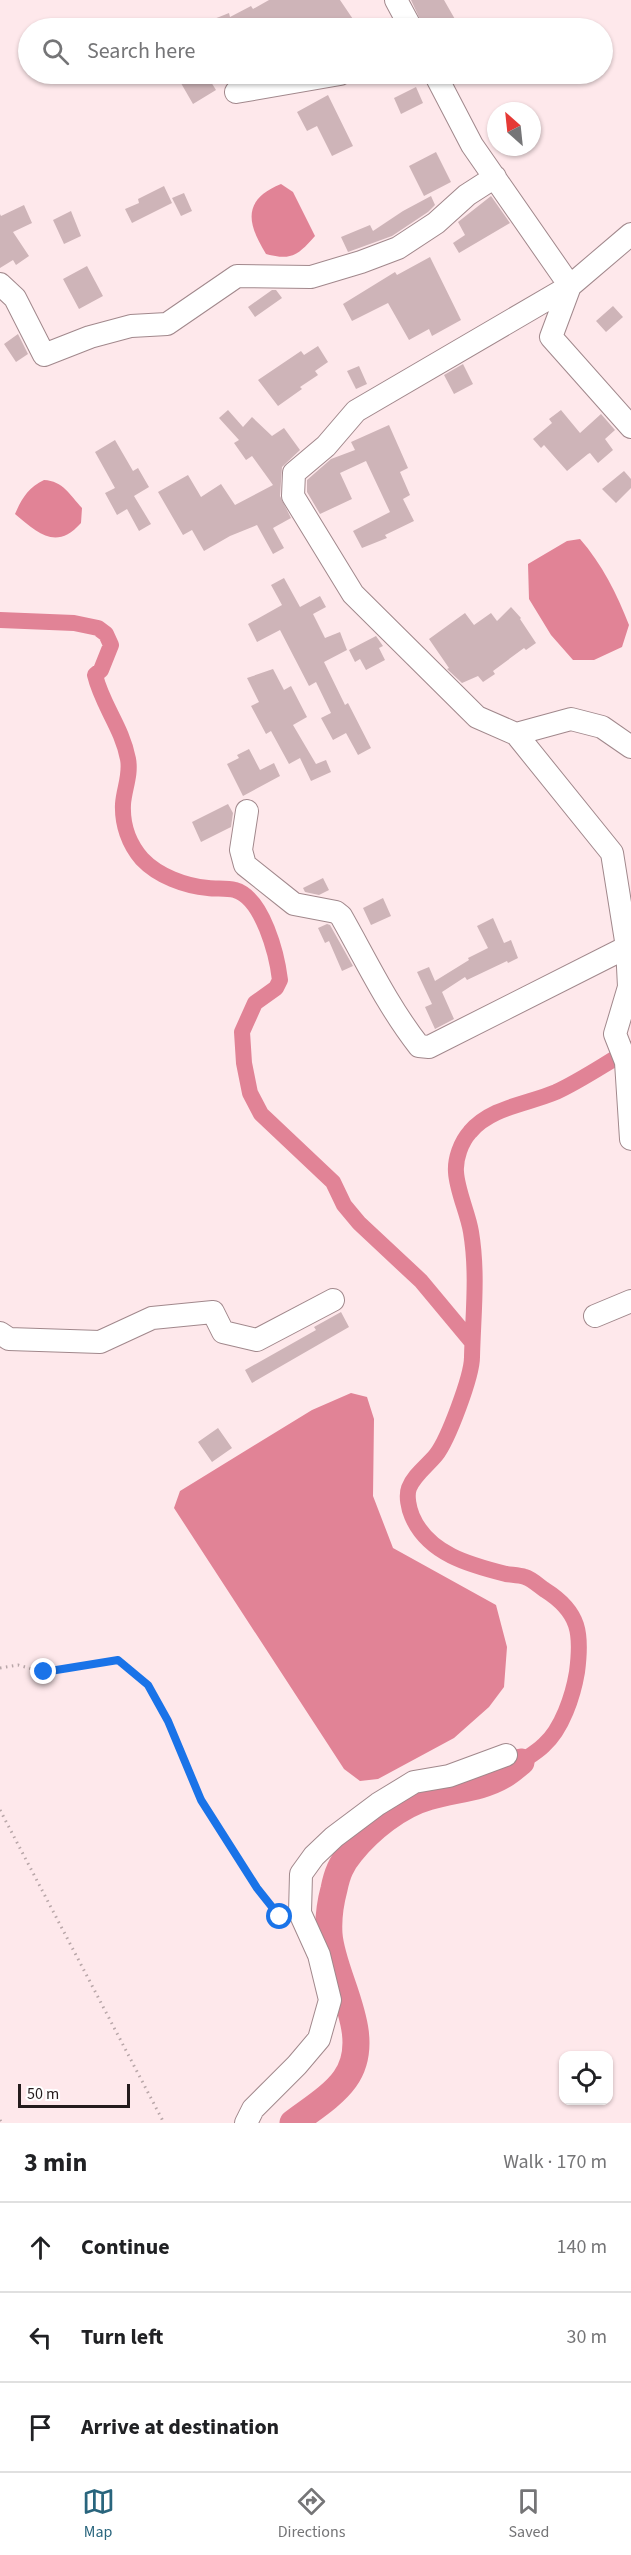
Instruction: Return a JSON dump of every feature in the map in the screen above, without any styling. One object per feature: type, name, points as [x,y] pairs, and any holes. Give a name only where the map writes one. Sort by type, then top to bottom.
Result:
[{"type":"street","points":[[396,0],[406,18]]},
{"type":"street","points":[[236,92],[282,84]]},
{"type":"street","points":[[440,84],[472,145],[570,286]]},
{"type":"street","points":[[0,284],[15,298],[44,355],[90,337],[131,326],[167,324],[237,276],[311,277],[398,248],[436,223],[467,195],[495,177]]},
{"type":"street","points":[[631,234],[570,286],[356,411],[326,446],[294,473],[293,496],[353,594],[477,717],[516,734],[612,854],[627,947],[629,987],[615,1034],[626,1062],[631,1139]]},
{"type":"street","points":[[570,286],[551,337],[631,427]]},
{"type":"street","points":[[516,734],[571,719],[602,727],[631,747]]},
{"type":"street","points":[[248,811],[241,850],[245,865],[294,904],[336,912],[341,916],[371,974],[419,1046],[429,1047],[627,947]]},
{"type":"street","points":[[0,1333],[9,1339],[100,1342],[152,1318],[213,1312],[223,1332],[257,1340],[333,1300]]},
{"type":"street","points":[[594,1316],[631,1301]]},
{"type":"street","points":[[246,2123],[253,2109],[297,2065],[319,2039],[330,2000],[319,1955],[300,1913],[301,1874],[314,1856],[334,1837],[378,1804],[414,1782],[449,1776],[506,1755]]},
{"type":"path","points":[[0,1668],[18,1665],[44,1672],[118,1660],[148,1685],[168,1721],[201,1800],[257,1888],[280,1917],[300,1913]]},
{"type":"path","points":[[0,1810],[164,2123]]},
{"type":"shaded area","points":[[281,184],[293,192],[315,236],[299,252],[282,257],[266,254],[252,222],[254,205],[260,197]]},
{"type":"shaded area","points":[[44,480],[61,486],[82,508],[81,523],[63,536],[47,536],[39,533],[15,514],[26,494]]},
{"type":"shaded area","points":[[580,539],[608,580],[629,625],[622,647],[594,660],[573,660],[551,635],[529,599],[528,564],[567,541]]},
{"type":"shaded area","points":[[351,1393],[367,1397],[374,1419],[373,1496],[393,1548],[496,1605],[507,1647],[504,1687],[489,1707],[454,1738],[378,1779],[360,1781],[344,1769],[174,1508],[180,1491],[312,1410]]},
{"type":"building","points":[[269,0],[340,0],[352,18],[216,18],[229,13],[230,17],[251,6],[253,9]]},
{"type":"building","points":[[411,0],[444,0],[454,18],[419,18]]},
{"type":"building","points":[[181,84],[212,84],[216,90],[193,104]]},
{"type":"building","points":[[416,87],[423,103],[401,114],[394,98]]},
{"type":"building","points":[[328,95],[353,146],[332,156],[317,126],[307,131],[297,112]]},
{"type":"building","points":[[436,152],[451,182],[424,196],[409,166]]},
{"type":"building","points":[[164,186],[172,203],[132,223],[125,209],[139,203],[138,199]]},
{"type":"building","points":[[184,193],[192,211],[181,216],[172,198]]},
{"type":"building","points":[[431,196],[435,205],[428,212],[392,236],[348,252],[341,237],[370,225],[373,231]]},
{"type":"building","points":[[491,196],[510,223],[459,253],[453,243],[465,235],[458,222]]},
{"type":"building","points":[[24,205],[32,223],[13,232],[29,256],[16,265],[13,260],[0,268],[0,214],[1,216]]},
{"type":"building","points":[[71,211],[81,236],[64,244],[53,220]]},
{"type":"building","points":[[430,257],[461,320],[432,336],[429,329],[409,340],[388,303],[352,321],[343,304],[395,272],[397,275]]},
{"type":"building","points":[[87,266],[103,296],[79,309],[63,279]]},
{"type":"building","points":[[272,290],[276,290],[282,298],[255,317],[248,307]]},
{"type":"building","points":[[613,306],[623,317],[606,332],[596,321]]},
{"type":"building","points":[[18,334],[28,354],[16,362],[4,344]]},
{"type":"building","points":[[318,346],[328,362],[315,371],[318,375],[278,406],[258,380],[301,351],[304,355]]},
{"type":"building","points":[[463,364],[473,384],[454,394],[444,375]]},
{"type":"building","points":[[359,366],[367,384],[356,389],[347,371]]},
{"type":"building","points":[[228,410],[243,427],[252,417],[272,436],[284,428],[300,450],[282,467],[280,496],[291,518],[273,528],[284,548],[273,554],[257,525],[230,536],[204,551],[192,530],[183,535],[158,492],[188,475],[201,497],[221,484],[235,505],[273,485],[252,456],[246,460],[234,443],[239,440],[219,418]]},
{"type":"building","points":[[561,410],[580,433],[601,414],[615,430],[605,439],[613,450],[598,463],[590,453],[567,471],[544,445],[541,448],[533,439],[552,423],[549,419]]},
{"type":"building","points":[[389,425],[408,468],[400,472],[410,495],[403,499],[414,521],[385,535],[387,538],[362,548],[353,531],[390,512],[366,461],[340,473],[352,499],[320,514],[307,492],[307,480],[331,459],[355,450],[351,442]]},
{"type":"building","points":[[115,440],[133,471],[138,468],[149,487],[134,496],[151,524],[139,531],[127,509],[117,515],[105,493],[115,488],[95,452]]},
{"type":"building","points":[[624,471],[631,479],[631,488],[616,503],[602,489]]},
{"type":"building","points":[[284,578],[300,607],[320,596],[326,607],[313,614],[325,638],[340,632],[347,650],[324,662],[345,705],[348,703],[371,748],[358,755],[346,733],[333,740],[321,718],[331,713],[316,682],[309,686],[280,630],[257,642],[248,624],[282,605],[271,585]]},
{"type":"building","points":[[511,607],[521,618],[536,643],[526,650],[524,648],[493,671],[495,674],[483,682],[478,676],[462,683],[447,669],[449,668],[429,639],[465,613],[474,625],[491,613],[497,621]]},
{"type":"building","points":[[376,636],[383,646],[379,648],[385,660],[366,670],[360,659],[355,662],[349,650]]},
{"type":"building","points":[[273,669],[284,690],[291,686],[307,717],[293,725],[316,764],[326,760],[331,772],[311,781],[300,758],[289,764],[271,731],[266,734],[251,706],[259,702],[247,678]]},
{"type":"building","points":[[249,749],[260,770],[274,763],[280,776],[243,796],[227,764],[239,758],[237,755]]},
{"type":"building","points":[[228,804],[233,813],[231,827],[201,842],[192,822]]},
{"type":"building","points":[[323,878],[329,890],[319,895],[305,892],[303,888]]},
{"type":"building","points":[[383,898],[391,916],[371,925],[363,908]]},
{"type":"building","points":[[493,918],[504,943],[511,940],[518,958],[467,980],[465,977],[442,992],[454,1019],[435,1029],[425,1007],[432,1004],[417,972],[429,967],[435,981],[469,960],[468,958],[488,948],[477,926]]},
{"type":"building","points":[[330,925],[353,966],[342,971],[329,941],[325,943],[318,928]]},
{"type":"building","points":[[341,1312],[349,1327],[252,1383],[245,1370],[316,1330],[314,1327]]},
{"type":"building","points":[[218,1428],[232,1448],[212,1462],[198,1442]]},
{"type":"waterway","points":[[0,620],[74,623],[98,628],[106,634],[111,645],[101,670],[95,675],[128,759],[129,771],[123,811],[125,826],[133,847],[148,865],[172,879],[199,887],[235,890],[245,895],[261,915],[272,943],[280,980],[276,988],[255,1003],[242,1032],[244,1063],[250,1093],[261,1114],[333,1182],[344,1205],[359,1223],[421,1281],[471,1341]]},
{"type":"waterway","points":[[521,1762],[550,1738],[566,1712],[577,1672],[579,1646],[576,1625],[572,1616],[557,1598],[530,1579],[465,1562],[439,1549],[419,1529],[408,1502],[411,1483],[436,1455],[447,1436],[464,1392],[471,1366],[475,1294],[473,1248],[470,1225],[457,1179],[456,1162],[467,1136],[488,1117],[556,1092],[631,1049]]},
{"type":"waterway","points":[[293,2123],[334,2091],[345,2079],[353,2062],[356,2044],[354,2026],[329,1934],[331,1900],[338,1874],[345,1861],[358,1844],[376,1827],[406,1806],[428,1797],[493,1780],[521,1762]]},
{"type":"route","points":[[44,1672],[118,1660],[148,1685],[168,1721],[201,1800],[257,1888],[280,1917]]}]
